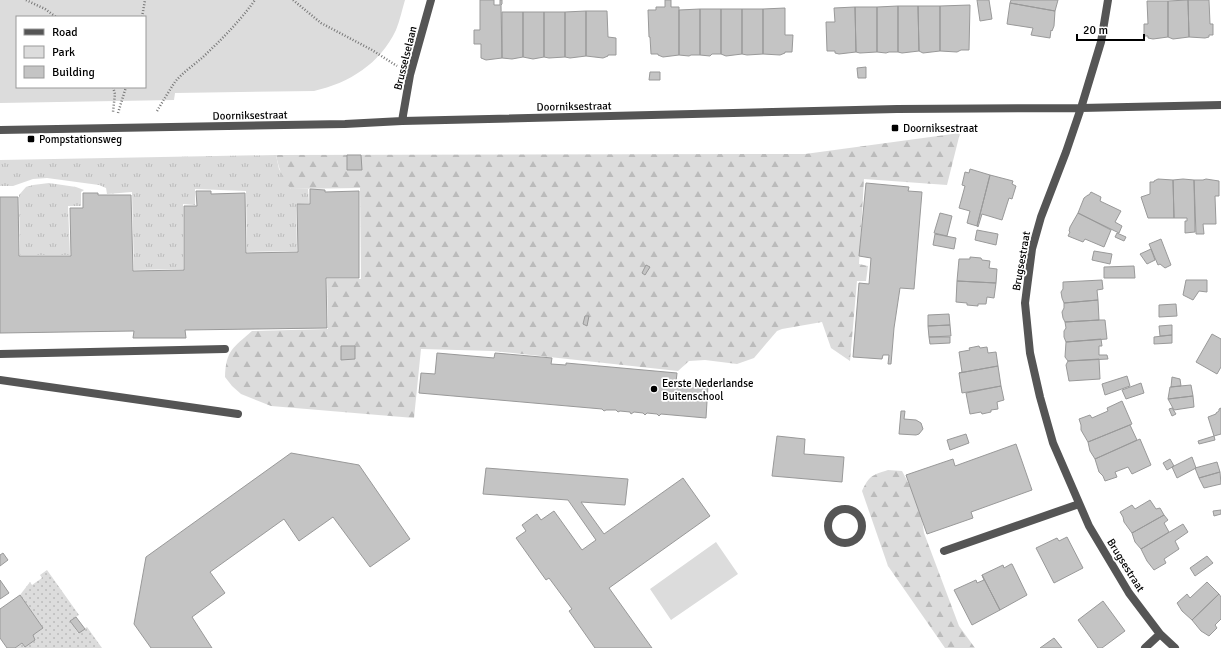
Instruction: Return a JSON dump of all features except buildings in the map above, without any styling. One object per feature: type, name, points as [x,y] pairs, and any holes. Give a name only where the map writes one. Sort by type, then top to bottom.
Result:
[{"type":"street","name":"Brusselselaan","points":[[402,121],[410,75],[431,0]]},
{"type":"street","name":"Brugsestraat","points":[[1108,0],[1101,42],[1081,108],[1039,224],[1032,249],[1025,303],[1030,353],[1040,397],[1053,443],[1089,526],[1129,593],[1160,634],[1175,648]]},
{"type":"street","name":"Doorniksestraat","points":[[0,130],[345,124],[402,121],[897,109],[1081,108],[1221,105]]},
{"type":"street","points":[[0,354],[225,349]]},
{"type":"street","points":[[0,380],[238,414]]},
{"type":"street","points":[[944,551],[1079,504]]},
{"type":"street","points":[[843,509],[854,511],[861,520],[862,531],[856,540],[850,543],[839,543],[833,540],[827,530],[829,518],[837,510],[843,509]]},
{"type":"street","points":[[1144,648],[1160,634]]},
{"type":"path","points":[[26,0],[45,9],[55,16]]},
{"type":"path","points":[[142,16],[145,0]]},
{"type":"path","points":[[148,127],[176,82],[232,29],[256,0]]},
{"type":"path","points":[[293,0],[321,23],[372,50],[410,75]]},
{"type":"path","points":[[113,88],[115,94],[114,128]]},
{"type":"path","points":[[114,128],[126,88]]},
{"type":"green space","points":[[0,0],[405,0],[396,30],[381,53],[362,70],[339,83],[314,91],[175,93],[174,100],[0,103]]},
{"type":"green space","points":[[960,133],[947,185],[864,179],[859,264],[868,266],[866,281],[857,281],[850,361],[831,348],[822,322],[777,331],[754,358],[737,364],[705,360],[689,361],[678,371],[493,351],[421,349],[414,418],[271,406],[241,394],[225,377],[229,355],[235,346],[252,331],[328,329],[327,279],[361,279],[360,188],[291,189],[281,174],[276,155],[805,154]]},
{"type":"green space","points":[[276,155],[279,169],[291,189],[308,189],[309,203],[296,204],[297,251],[247,252],[246,191],[195,189],[195,205],[183,204],[183,269],[134,270],[132,192],[107,194],[106,188],[99,185],[47,178],[33,179],[13,186],[0,186],[0,160]]},
{"type":"green space","points":[[49,183],[76,187],[84,190],[81,192],[81,206],[68,206],[70,255],[20,255],[19,195],[26,187]]},
{"type":"green space","points":[[888,470],[902,471],[920,505],[924,533],[959,626],[975,648],[945,648],[888,566],[862,491],[869,479],[878,473]]},
{"type":"green space","points":[[716,542],[738,574],[671,620],[650,589]]},
{"type":"green space","points":[[47,570],[79,615],[70,621],[78,633],[87,627],[102,648],[15,648],[22,643],[25,647],[35,640],[33,635],[43,628],[20,595],[30,582],[32,585],[42,578],[40,575]]},
{"type":"place","name":"Doorniksestraat","points":[[895,128]]},
{"type":"place","name":"Pompstationsweg","points":[[31,139]]},
{"type":"place","name":"Eerste Nederlandse Buitenschool","points":[[654,389]]}]
